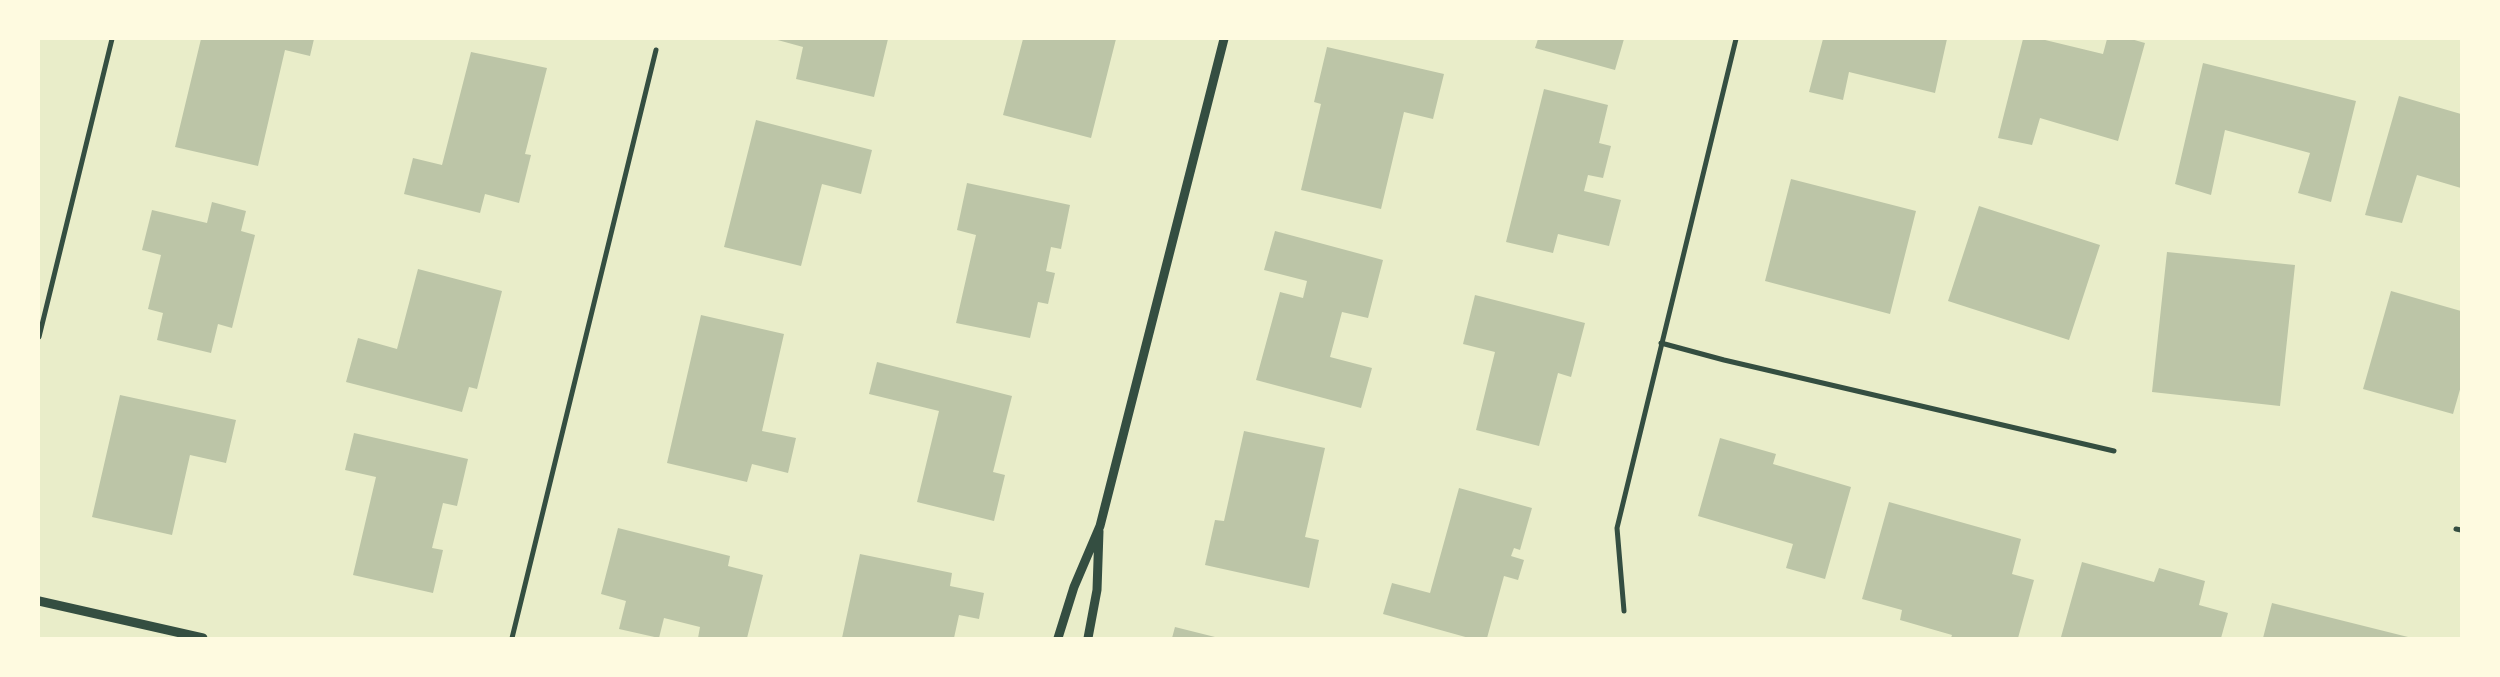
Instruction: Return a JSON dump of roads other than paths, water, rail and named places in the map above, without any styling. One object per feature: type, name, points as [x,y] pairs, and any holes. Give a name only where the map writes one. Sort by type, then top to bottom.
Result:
[{"type":"street","points":[[39,337],[112,39]]},
{"type":"street","points":[[1058,638],[1074,587],[1100,526],[1224,39]]},
{"type":"street","points":[[1624,611],[1617,528],[1736,39]]},
{"type":"street","points":[[512,638],[656,50]]},
{"type":"street","points":[[1661,343],[1724,360],[2114,451]]},
{"type":"street","points":[[1088,638],[1097,590],[1100,526]]},
{"type":"street","points":[[39,601],[203,638]]}]
